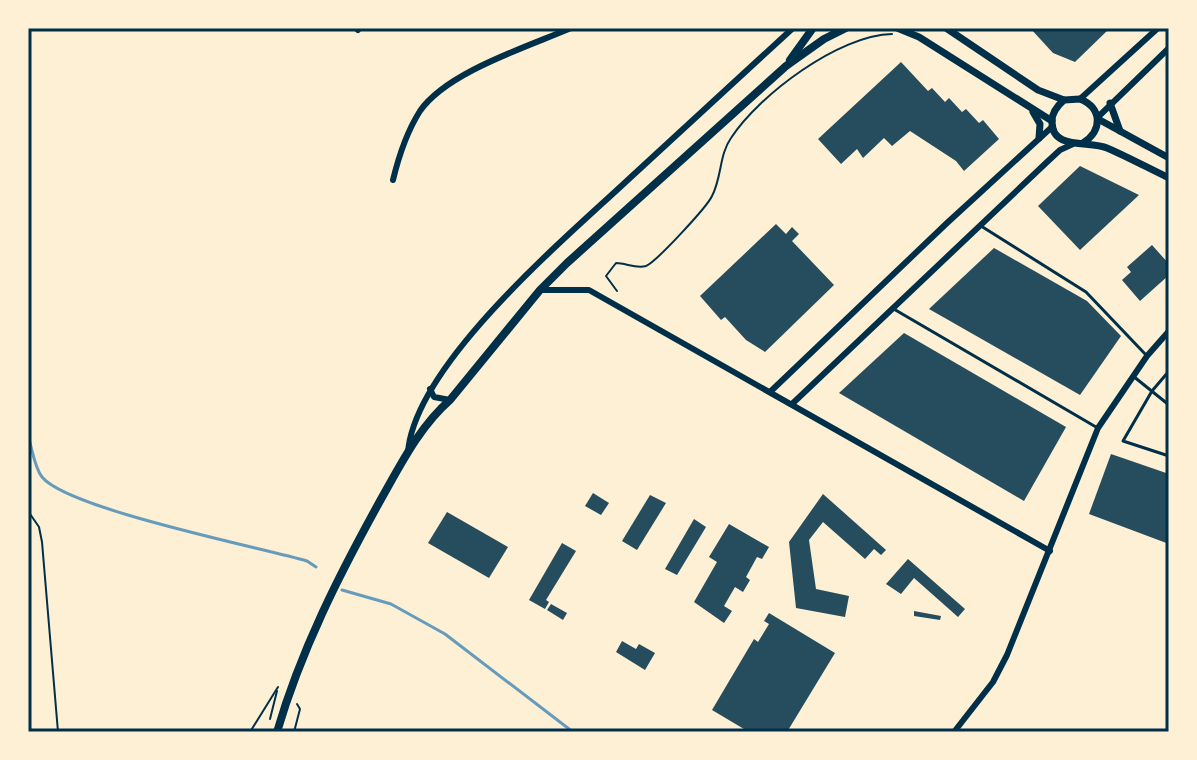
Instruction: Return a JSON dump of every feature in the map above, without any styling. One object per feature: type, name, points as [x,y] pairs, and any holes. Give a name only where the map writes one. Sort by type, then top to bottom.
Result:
[{"type":"main road","points":[[786,66],[813,28]]},
{"type":"main road","points":[[277,732],[290,688],[334,584],[408,452],[435,413],[450,400],[540,290],[786,66],[824,39],[846,28]]},
{"type":"street","points":[[393,180],[401,147],[421,110],[447,84],[571,28]]},
{"type":"street","points":[[408,452],[409,432],[430,389],[491,311],[563,240],[793,28]]},
{"type":"street","points":[[946,28],[1038,90],[1064,100],[1080,99],[1094,108],[1098,118],[1097,129],[1083,143]]},
{"type":"street","points":[[1080,99],[1158,28]]},
{"type":"street","points":[[899,31],[919,37],[1052,124]]},
{"type":"street","points":[[1098,118],[1169,48]]},
{"type":"street","points":[[1064,100],[1054,111],[1052,124],[1056,135],[1073,144]]},
{"type":"street","points":[[1110,103],[1121,133]]},
{"type":"street","points":[[1029,107],[1040,124],[1039,138]]},
{"type":"street","points":[[1098,118],[1169,158]]},
{"type":"street","points":[[770,392],[1052,124]]},
{"type":"street","points":[[792,404],[1060,150],[1083,143],[1104,146],[1169,178]]},
{"type":"street","points":[[540,290],[589,290],[1050,551]]},
{"type":"street","points":[[954,732],[993,682],[1050,551],[1098,428],[1147,356],[1169,331]]},
{"type":"street","points":[[430,389],[434,397],[450,400]]},
{"type":"lane","points":[[980,225],[1086,292],[1147,356]]},
{"type":"lane","points":[[892,308],[1098,428]]},
{"type":"lane","points":[[1169,371],[1152,391],[1123,441],[1169,456]]},
{"type":"lane","points":[[1133,376],[1169,405]]},
{"type":"path","points":[[617,291],[606,276],[609,269],[616,263],[645,266],[665,252],[712,196],[729,141],[765,102],[801,73],[841,49],[868,38],[899,31]]},
{"type":"path","points":[[28,511],[39,527],[42,542],[58,732]]},
{"type":"path","points":[[250,732],[278,687],[270,717]]},
{"type":"path","points":[[290,688],[300,709],[294,732]]},
{"type":"path","points":[[28,729],[39,732]]},
{"type":"building","points":[[1030,28],[1110,28],[1075,62],[1053,53]]},
{"type":"building","points":[[901,62],[928,91],[932,88],[945,102],[949,98],[962,112],[966,109],[979,123],[983,120],[999,139],[964,171],[956,161],[910,131],[892,146],[884,138],[863,158],[857,149],[841,164],[818,139]]},
{"type":"building","points":[[1080,166],[1139,195],[1080,250],[1038,206]]},
{"type":"building","points":[[776,224],[786,234],[792,227],[799,234],[792,241],[834,285],[765,352],[746,340],[725,317],[721,320],[700,296]]},
{"type":"building","points":[[1152,245],[1169,264],[1169,275],[1140,301],[1122,280],[1131,272],[1127,267]]},
{"type":"building","points":[[994,248],[1087,301],[1121,336],[1080,395],[929,309]]},
{"type":"building","points":[[904,333],[1066,427],[1024,501],[839,393]]},
{"type":"building","points":[[1111,454],[1169,474],[1169,544],[1089,514]]},
{"type":"building","points":[[593,493],[609,503],[601,515],[585,506]]},
{"type":"building","points":[[823,494],[886,550],[881,555],[874,549],[865,559],[823,522],[809,540],[816,589],[849,596],[845,617],[796,608],[789,542]]},
{"type":"building","points":[[650,495],[666,503],[637,550],[622,541]]},
{"type":"building","points":[[447,512],[508,547],[489,578],[428,543]]},
{"type":"building","points":[[694,519],[706,527],[677,575],[665,569]]},
{"type":"building","points":[[729,524],[769,547],[762,559],[757,557],[746,577],[750,580],[743,592],[735,587],[724,606],[732,611],[724,623],[694,602],[717,562],[709,557]]},
{"type":"building","points":[[562,543],[576,551],[546,600],[549,602],[545,609],[529,600]]},
{"type":"building","points":[[908,559],[965,609],[958,617],[914,578],[901,594],[886,584]]},
{"type":"building","points":[[551,604],[567,613],[563,620],[547,610]]},
{"type":"building","points":[[914,611],[941,616],[940,620],[914,616]]},
{"type":"building","points":[[769,613],[835,653],[787,732],[749,732],[712,710],[754,639],[758,642],[769,624],[764,621]]},
{"type":"building","points":[[622,641],[636,649],[639,644],[655,653],[645,670],[616,652]]},
{"type":"waterway","points":[[28,436],[42,477],[87,502],[166,526],[307,561],[316,567]]},
{"type":"waterway","points":[[342,590],[391,604],[445,634],[573,732]]}]
